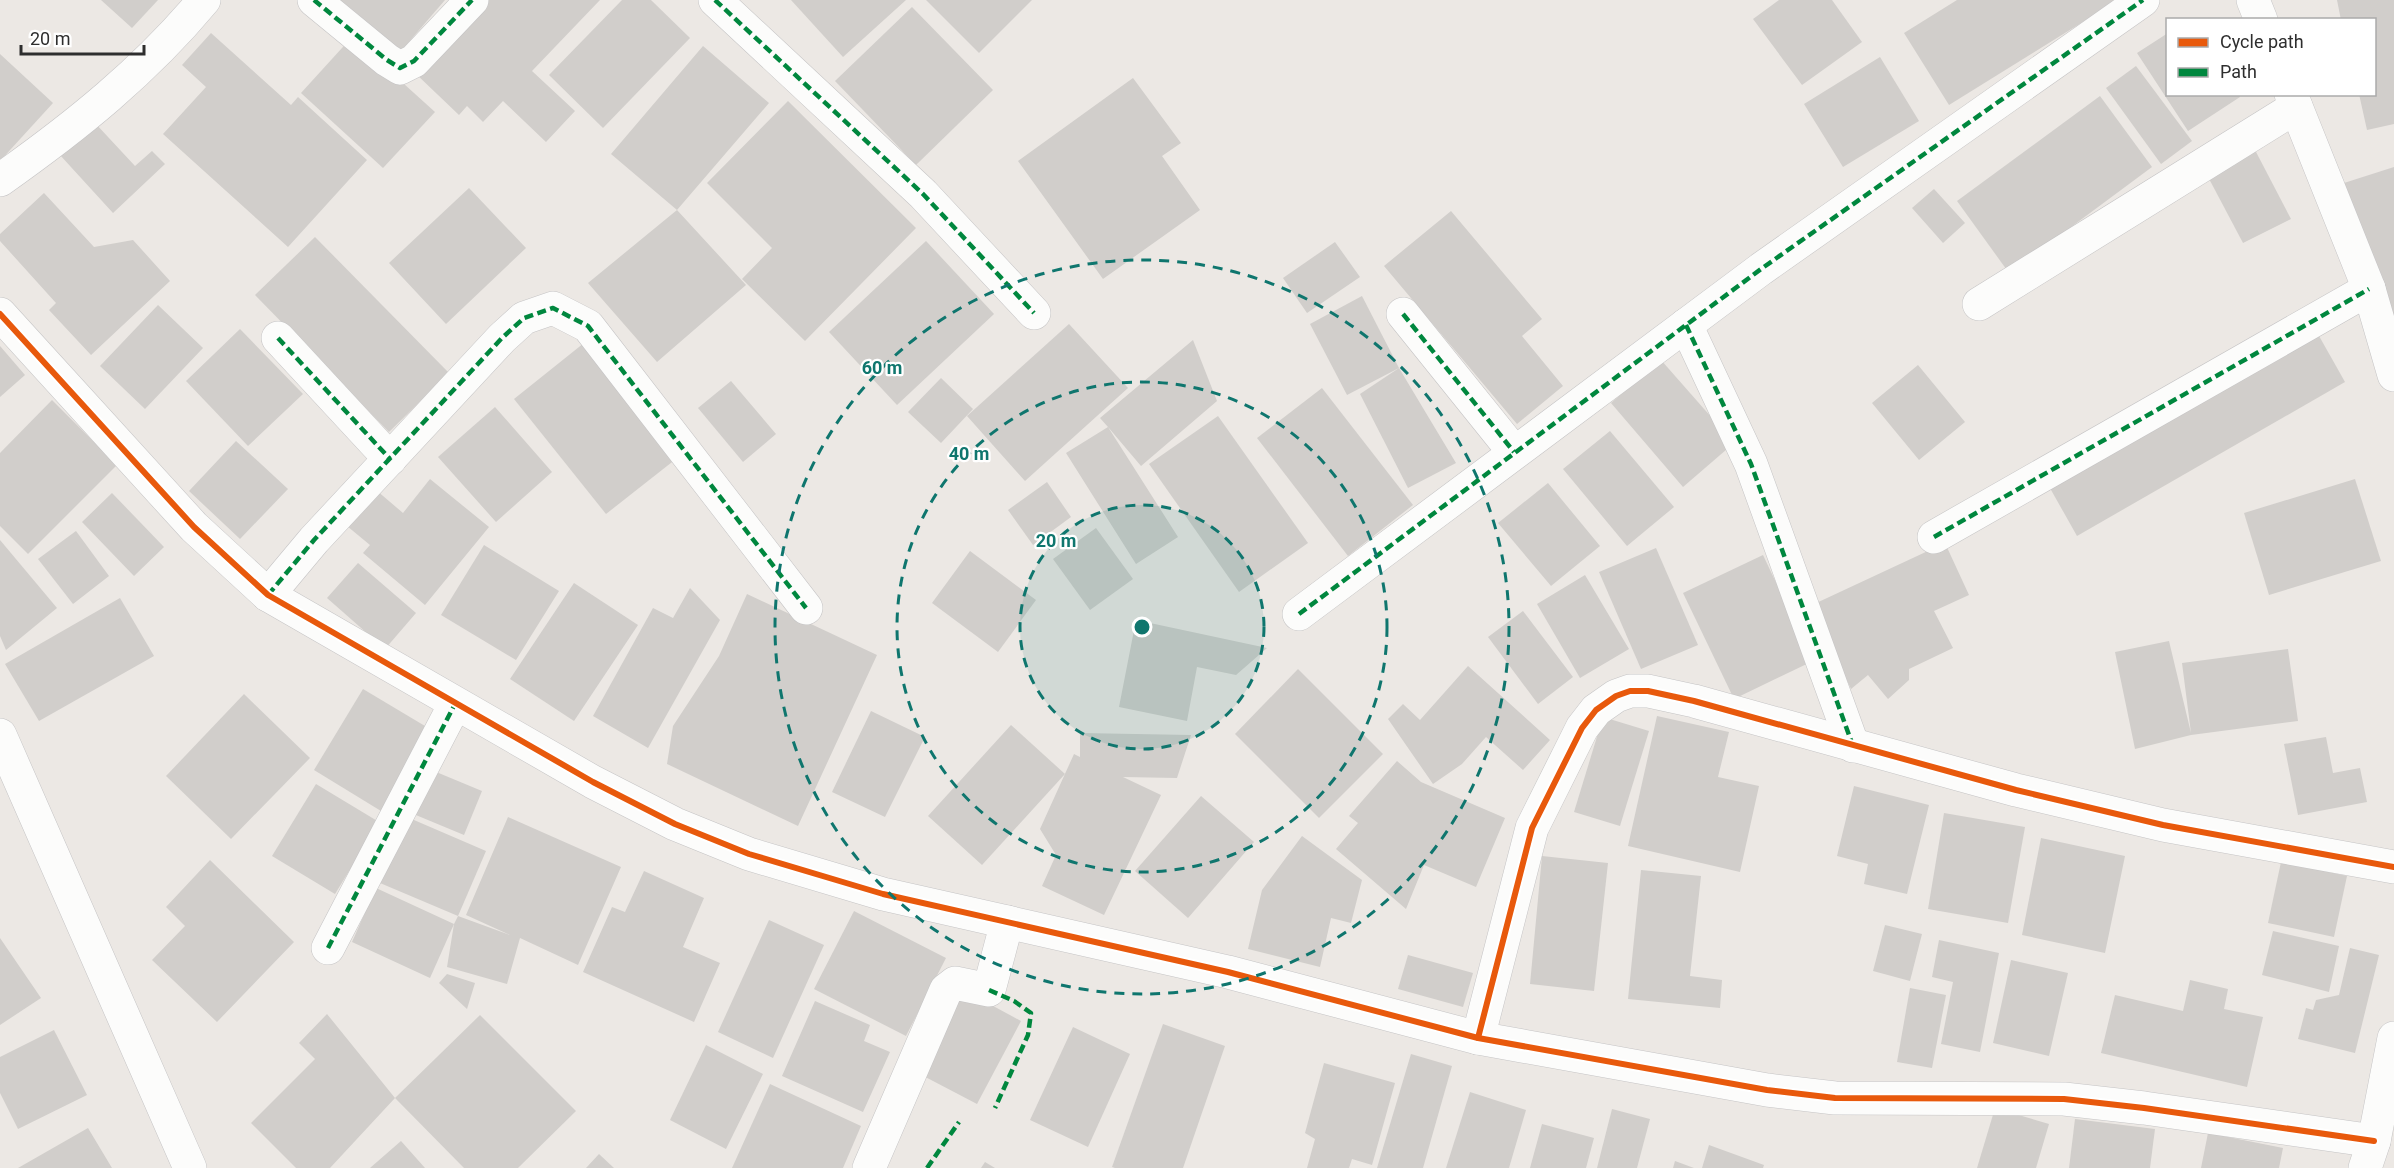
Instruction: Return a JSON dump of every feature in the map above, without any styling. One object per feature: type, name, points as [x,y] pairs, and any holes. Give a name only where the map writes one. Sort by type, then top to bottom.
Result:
[{"type":"street","points":[[0,180],[88,116],[136,74],[204,0]]},
{"type":"street","points":[[314,0],[400,68],[414,61],[472,0]]},
{"type":"street","points":[[715,0],[923,194],[1034,313]]},
{"type":"street","points":[[1299,614],[1686,325],[2144,0]]},
{"type":"street","points":[[2253,0],[2260,18]]},
{"type":"street","points":[[1979,304],[2294,101],[2369,289],[2394,375]]},
{"type":"street","points":[[1934,537],[2369,289]]},
{"type":"street","points":[[268,595],[314,540],[517,325],[538,311],[553,308],[588,326],[806,608]]},
{"type":"street","points":[[0,314],[194,527],[268,595],[592,782],[675,824],[749,854],[883,894],[1228,972],[1478,1038],[1835,1098],[2064,1099],[2144,1107],[2369,1155],[2393,1055]]},
{"type":"street","points":[[1403,314],[1514,452]]},
{"type":"street","points":[[1686,325],[1751,464],[1852,746]]},
{"type":"street","points":[[279,338],[390,459]]},
{"type":"street","points":[[1478,1038],[1532,828],[1582,728],[1596,710],[1616,696],[1629,691],[1648,691],[2016,790],[2163,825],[2394,867]]},
{"type":"street","points":[[328,948],[455,704]]},
{"type":"street","points":[[0,735],[190,1168]]},
{"type":"street","points":[[869,1168],[946,990],[955,983],[988,990],[1007,922]]},
{"type":"building","points":[[101,0],[158,0],[132,28]]},
{"type":"building","points":[[327,0],[445,0],[395,58]]},
{"type":"building","points":[[484,0],[600,0],[532,71],[575,111],[546,142],[503,101],[483,122],[467,106],[459,115],[415,73]]},
{"type":"building","points":[[622,0],[651,0],[690,38],[603,128],[549,75]]},
{"type":"building","points":[[791,0],[906,0],[843,57]]},
{"type":"building","points":[[926,0],[1032,0],[979,53]]},
{"type":"building","points":[[1779,0],[1832,0],[1862,42],[1802,85],[1753,19]]},
{"type":"building","points":[[1957,0],[2118,0],[1949,105],[1904,33]]},
{"type":"building","points":[[2337,0],[2394,0],[2394,124],[2367,130],[2359,96],[2376,96],[2376,18],[2341,18]]},
{"type":"building","points":[[912,7],[993,90],[916,165],[835,81]]},
{"type":"building","points":[[211,33],[291,105],[298,97],[367,160],[288,247],[163,134],[206,87],[182,65]]},
{"type":"building","points":[[2166,34],[2166,96],[2240,97],[2188,131],[2137,53]]},
{"type":"building","points":[[352,37],[435,112],[383,168],[301,93]]},
{"type":"building","points":[[703,46],[769,103],[677,210],[611,154]]},
{"type":"building","points":[[0,54],[53,103],[0,161]]},
{"type":"building","points":[[1880,57],[1919,121],[1843,167],[1804,104]]},
{"type":"building","points":[[2136,66],[2192,141],[2161,164],[2106,88]]},
{"type":"building","points":[[1133,78],[1181,143],[1162,156],[1200,210],[1103,279],[1018,161]]},
{"type":"building","points":[[2100,96],[2152,167],[2009,273],[1957,201]]},
{"type":"building","points":[[788,101],[916,228],[805,341],[742,279],[772,248],[707,183]]},
{"type":"building","points":[[95,123],[135,166],[152,151],[165,164],[113,213],[60,155]]},
{"type":"building","points":[[2255,150],[2291,219],[2243,243],[2207,175]]},
{"type":"building","points":[[2394,167],[2394,336],[2344,183]]},
{"type":"building","points":[[469,188],[526,248],[446,324],[389,263]]},
{"type":"building","points":[[1934,189],[1965,223],[1943,243],[1912,208]]},
{"type":"building","points":[[44,193],[94,247],[133,240],[170,281],[91,355],[49,310],[56,303],[0,241],[0,234]]},
{"type":"building","points":[[677,210],[746,285],[657,362],[588,283]]},
{"type":"building","points":[[1451,211],[1542,319],[1522,336],[1563,386],[1517,424],[1384,266]]},
{"type":"building","points":[[315,237],[449,373],[389,432],[255,295]]},
{"type":"building","points":[[926,241],[994,314],[897,405],[829,332]]},
{"type":"building","points":[[1335,242],[1360,277],[1307,313],[1283,278]]},
{"type":"building","points":[[1362,296],[1399,368],[1347,395],[1310,324]]},
{"type":"building","points":[[158,305],[203,348],[145,409],[100,366]]},
{"type":"building","points":[[1069,324],[1128,388],[1025,481],[967,416]]},
{"type":"building","points":[[2314,327],[2345,382],[2077,536],[2046,481]]},
{"type":"building","points":[[240,329],[303,394],[248,446],[186,381]]},
{"type":"building","points":[[589,339],[681,455],[606,514],[514,399]]},
{"type":"building","points":[[1193,340],[1217,401],[1141,466],[1100,418]]},
{"type":"building","points":[[0,346],[25,375],[0,397]]},
{"type":"building","points":[[1661,360],[1734,443],[1683,487],[1611,403]]},
{"type":"building","points":[[1918,365],[1965,422],[1919,460],[1872,403]]},
{"type":"building","points":[[1399,368],[1456,463],[1408,488],[1360,394]]},
{"type":"building","points":[[941,378],[973,409],[941,443],[908,412]]},
{"type":"building","points":[[731,381],[776,434],[743,462],[698,408]]},
{"type":"building","points":[[1322,388],[1413,505],[1348,556],[1257,438]]},
{"type":"building","points":[[52,400],[117,465],[28,554],[0,526],[0,453]]},
{"type":"building","points":[[495,407],[552,472],[496,522],[438,457]]},
{"type":"building","points":[[1218,416],[1308,543],[1239,592],[1149,464]]},
{"type":"building","points":[[1108,427],[1178,537],[1136,564],[1066,453]]},
{"type":"building","points":[[1610,431],[1674,507],[1627,546],[1563,469]]},
{"type":"building","points":[[236,441],[288,489],[240,539],[189,491]]},
{"type":"building","points":[[430,479],[489,527],[425,605],[363,553],[370,545],[347,526],[376,490],[403,513]]},
{"type":"building","points":[[2355,479],[2381,561],[2269,595],[2244,513]]},
{"type":"building","points":[[1047,482],[1071,517],[1033,545],[1008,510]]},
{"type":"building","points":[[1548,483],[1600,546],[1551,586],[1498,523]]},
{"type":"building","points":[[112,493],[164,547],[134,576],[82,522]]},
{"type":"building","points":[[1096,528],[1133,579],[1090,610],[1053,559]]},
{"type":"building","points":[[76,531],[109,576],[73,604],[38,559]]},
{"type":"building","points":[[0,540],[57,608],[6,650],[0,636]]},
{"type":"building","points":[[1945,543],[1969,595],[1934,611],[1953,648],[1909,669],[1909,680],[1888,699],[1868,675],[1851,689],[1812,605]]},
{"type":"building","points":[[484,545],[559,591],[516,660],[441,615]]},
{"type":"building","points":[[1656,548],[1698,645],[1641,669],[1599,572]]},
{"type":"building","points":[[970,551],[1036,600],[998,652],[932,603]]},
{"type":"building","points":[[1763,555],[1813,661],[1734,699],[1683,593]]},
{"type":"building","points":[[358,563],[416,613],[385,649],[327,598]]},
{"type":"building","points":[[1585,575],[1629,649],[1580,678],[1537,604]]},
{"type":"building","points":[[574,583],[638,625],[574,721],[510,679]]},
{"type":"building","points":[[690,588],[720,620],[648,748],[593,716],[653,608],[673,618]]},
{"type":"building","points":[[747,594],[877,655],[798,826],[667,764],[673,726],[719,656]]},
{"type":"building","points":[[120,598],[154,656],[39,721],[5,664]]},
{"type":"building","points":[[1523,611],[1573,677],[1538,704],[1488,637]]},
{"type":"building","points":[[1136,620],[1267,648],[1236,675],[1197,667],[1187,721],[1119,707]]},
{"type":"building","points":[[2169,641],[2191,733],[2182,663],[2288,649],[2298,721],[2191,735],[2135,749],[2115,652]]},
{"type":"building","points":[[1468,666],[1550,740],[1523,770],[1486,737],[1462,764],[1433,784],[1388,719],[1403,704],[1420,720]]},
{"type":"building","points":[[1298,669],[1383,754],[1319,818],[1235,734]]},
{"type":"building","points":[[363,689],[430,729],[381,811],[314,770]]},
{"type":"building","points":[[244,694],[310,758],[231,839],[166,776]]},
{"type":"building","points":[[871,711],[925,737],[885,817],[832,792]]},
{"type":"building","points":[[1657,716],[1729,732],[1718,777],[1759,786],[1740,872],[1628,846]]},
{"type":"building","points":[[1603,717],[1649,731],[1620,826],[1574,812]]},
{"type":"building","points":[[1011,725],[1065,774],[982,865],[928,816]]},
{"type":"building","points":[[1080,733],[1191,735],[1177,778],[1123,777],[1161,795],[1104,915],[1042,886],[1056,855],[1040,829],[1074,754],[1080,757]]},
{"type":"building","points":[[2326,737],[2333,773],[2360,768],[2367,802],[2298,815],[2284,744]]},
{"type":"building","points":[[1397,761],[1421,782],[1505,818],[1476,887],[1424,865],[1406,909],[1336,849],[1358,823],[1349,816]]},
{"type":"building","points":[[429,769],[482,791],[464,835],[411,813]]},
{"type":"building","points":[[316,784],[379,822],[335,894],[272,856]]},
{"type":"building","points":[[1854,786],[1929,805],[1907,894],[1864,884],[1868,864],[1837,856]]},
{"type":"building","points":[[1201,796],[1254,842],[1188,918],[1135,871]]},
{"type":"building","points":[[1944,813],[2025,827],[2008,923],[1928,909]]},
{"type":"building","points":[[407,817],[486,851],[458,916],[380,883]]},
{"type":"building","points":[[508,817],[621,867],[578,965],[520,938],[507,984],[447,967],[454,924],[458,916],[510,935],[466,915]]},
{"type":"building","points":[[1302,836],[1362,880],[1351,923],[1331,918],[1320,967],[1248,949],[1262,890]]},
{"type":"building","points":[[2041,838],[2125,856],[2105,953],[2022,935]]},
{"type":"building","points":[[1542,856],[1608,863],[1594,991],[1530,984]]},
{"type":"building","points":[[210,860],[294,942],[217,1022],[152,960],[185,926],[166,907]]},
{"type":"building","points":[[2281,862],[2347,876],[2334,937],[2268,923]]},
{"type":"building","points":[[1641,870],[1701,876],[1690,976],[1722,980],[1720,1008],[1628,999]]},
{"type":"building","points":[[644,871],[704,898],[683,947],[720,963],[694,1022],[583,972],[612,907],[625,912]]},
{"type":"building","points":[[376,888],[454,924],[430,978],[352,942]]},
{"type":"building","points":[[854,911],[946,958],[906,1036],[814,989]]},
{"type":"building","points":[[769,920],[824,945],[773,1058],[718,1032]]},
{"type":"building","points":[[1885,925],[1922,934],[1910,981],[1873,971]]},
{"type":"building","points":[[2273,931],[2339,946],[2329,992],[2262,975]]},
{"type":"building","points":[[0,938],[41,998],[0,1025]]},
{"type":"building","points":[[1939,940],[1999,953],[1980,1052],[1941,1044],[1953,982],[1932,977]]},
{"type":"building","points":[[2350,948],[2379,955],[2355,1053],[2298,1039],[2306,1008],[2313,1010],[2316,1000],[2339,995]]},
{"type":"building","points":[[1408,955],[1473,973],[1463,1007],[1398,989]]},
{"type":"building","points":[[2011,960],[2068,973],[2049,1056],[1993,1043]]},
{"type":"building","points":[[447,974],[475,983],[467,1009],[439,983]]},
{"type":"building","points":[[2190,980],[2228,989],[2224,1009],[2263,1017],[2247,1087],[2101,1053],[2115,995],[2183,1011]]},
{"type":"building","points":[[956,986],[1021,1021],[977,1104],[912,1070]]},
{"type":"building","points":[[1910,988],[1946,995],[1932,1068],[1897,1062]]},
{"type":"building","points":[[815,1001],[870,1025],[864,1041],[890,1052],[863,1112],[782,1076]]},
{"type":"building","points":[[327,1014],[395,1098],[330,1168],[296,1168],[251,1123],[315,1059],[299,1043]]},
{"type":"building","points":[[480,1015],[576,1111],[518,1168],[464,1168],[395,1098]]},
{"type":"building","points":[[1163,1024],[1225,1046],[1183,1168],[1112,1167]]},
{"type":"building","points":[[1073,1027],[1130,1054],[1088,1147],[1030,1120]]},
{"type":"building","points":[[54,1030],[87,1095],[18,1129],[0,1093],[0,1057]]},
{"type":"building","points":[[706,1045],[763,1074],[726,1149],[670,1120]]},
{"type":"building","points":[[1411,1054],[1452,1066],[1423,1168],[1377,1168]]},
{"type":"building","points":[[1324,1063],[1395,1083],[1372,1165],[1352,1159],[1349,1168],[1307,1168],[1315,1139],[1305,1133]]},
{"type":"building","points":[[770,1084],[861,1126],[843,1168],[732,1168]]},
{"type":"building","points":[[1470,1092],[1526,1110],[1509,1168],[1446,1168]]},
{"type":"building","points":[[1995,1108],[2049,1124],[2036,1168],[1977,1168]]},
{"type":"building","points":[[1612,1109],[1650,1119],[1637,1168],[1597,1168]]},
{"type":"building","points":[[2075,1119],[2155,1129],[2150,1168],[2069,1168]]},
{"type":"building","points":[[1542,1124],[1594,1138],[1586,1168],[1530,1168]]},
{"type":"building","points":[[88,1128],[112,1168],[18,1168]]},
{"type":"building","points":[[2208,1133],[2283,1148],[2279,1168],[2201,1168]]},
{"type":"building","points":[[401,1141],[425,1168],[370,1168]]},
{"type":"building","points":[[1709,1145],[1764,1165],[1763,1168],[1702,1168]]},
{"type":"building","points":[[599,1154],[614,1168],[586,1168]]},
{"type":"building","points":[[1675,1161],[1694,1168],[1673,1168]]},
{"type":"building","points":[[985,1162],[995,1168],[981,1168]]},
{"type":"marked path","points":[[314,0],[400,68],[414,61],[472,0]]},
{"type":"marked path","points":[[715,0],[923,194],[1034,313]]},
{"type":"marked path","points":[[1299,614],[1761,269],[2143,0]]},
{"type":"marked path","points":[[1934,537],[2369,289]]},
{"type":"marked path","points":[[268,595],[314,540],[502,338],[524,318],[553,308],[588,326],[806,608]]},
{"type":"marked path","points":[[1403,314],[1514,452]]},
{"type":"marked path","points":[[1686,325],[1751,464],[1853,746]]},
{"type":"marked path","points":[[278,338],[390,459]]},
{"type":"marked path","points":[[328,948],[455,704]]},
{"type":"marked path","points":[[989,990],[1014,1001],[1031,1013],[1028,1035],[995,1108]]},
{"type":"marked path","points":[[927,1168],[959,1122]]},
{"type":"cycle path","points":[[0,314],[194,527],[268,595],[593,782],[675,824],[749,854],[883,894],[1228,972],[1478,1038],[1767,1090],[1835,1098],[2064,1099],[2144,1108],[2374,1141]]},
{"type":"cycle path","points":[[1478,1038],[1532,828],[1582,728],[1596,710],[1616,696],[1630,691],[1648,691],[1694,701],[2016,790],[2163,825],[2394,867]]}]
